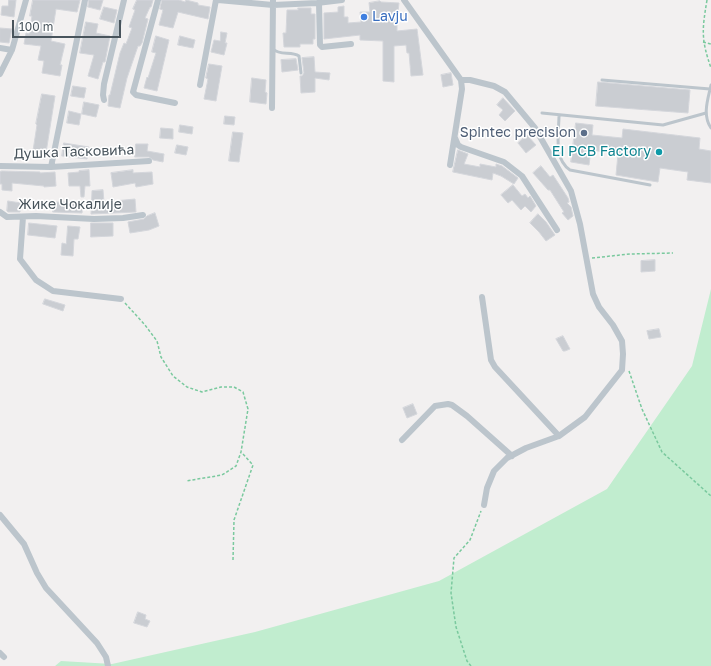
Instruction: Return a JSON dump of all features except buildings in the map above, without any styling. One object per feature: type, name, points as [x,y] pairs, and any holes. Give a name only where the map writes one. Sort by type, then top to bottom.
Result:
[{"type":"street","points":[[0,74],[12,50],[26,0]]},
{"type":"street","points":[[51,167],[85,0]]},
{"type":"street","points":[[104,100],[104,84],[124,0]]},
{"type":"street","points":[[158,0],[134,92],[136,95],[175,103]]},
{"type":"street","points":[[200,86],[217,0],[273,3],[342,0]]},
{"type":"street","points":[[404,0],[461,80],[462,89],[450,165]]},
{"type":"street","points":[[317,2],[320,46],[351,44]]},
{"type":"street","points":[[272,108],[273,3]]},
{"type":"street","points":[[0,48],[12,50]]},
{"type":"street","points":[[461,80],[470,80],[494,86],[504,92],[535,128],[571,191],[580,224],[593,294],[599,308],[613,325],[622,341],[623,354],[622,370],[585,416],[559,436],[526,448],[507,458],[494,471],[487,488],[484,505]]},
{"type":"street","points":[[455,138],[461,148],[504,162],[522,176],[557,230]]},
{"type":"street","name":"Душка Тасковића","points":[[0,166],[51,167],[149,161]]},
{"type":"street","name":"Жике Чокалије","points":[[0,212],[8,217],[36,216],[94,219],[123,218],[143,215]]},
{"type":"street","points":[[24,217],[20,260],[36,280],[53,291],[121,299]]},
{"type":"street","points":[[482,297],[491,360],[559,436]]},
{"type":"street","points":[[402,440],[435,406],[448,404],[452,405],[467,416],[512,456]]},
{"type":"street","points":[[0,515],[24,544],[37,573],[46,588],[97,643],[106,657],[108,666]]},
{"type":"lane","points":[[272,47],[276,52],[294,53],[298,56],[301,73]]},
{"type":"lane","points":[[602,80],[711,87],[706,113],[708,123],[711,128]]},
{"type":"lane","points":[[542,113],[663,124],[706,113]]},
{"type":"lane","points":[[559,115],[558,153],[566,167],[570,170],[650,185]]},
{"type":"path","points":[[706,0],[702,30],[703,42],[711,68]]},
{"type":"path","points":[[703,42],[711,44]]},
{"type":"path","points":[[586,259],[630,254],[673,253]]},
{"type":"path","points":[[121,299],[145,325],[157,341],[161,357],[172,376],[187,387],[202,392],[221,387],[234,387],[243,392],[248,409],[241,452],[236,466],[222,474],[186,481]]},
{"type":"path","points":[[628,368],[642,409],[662,452],[711,496]]},
{"type":"path","points":[[233,560],[234,520],[252,465],[241,452]]},
{"type":"path","points":[[471,666],[467,661],[456,627],[451,593],[454,558],[470,540],[484,505]]},
{"type":"green space","points":[[711,289],[711,666],[55,666],[61,661],[112,664],[255,632],[439,581],[607,489],[692,366]]},
{"type":"place","name":"Lavju","points":[[364,17]]},
{"type":"place","name":"Spintec precision","points":[[584,133]]},
{"type":"place","name":"EI PCB Factory","points":[[659,152]]}]
